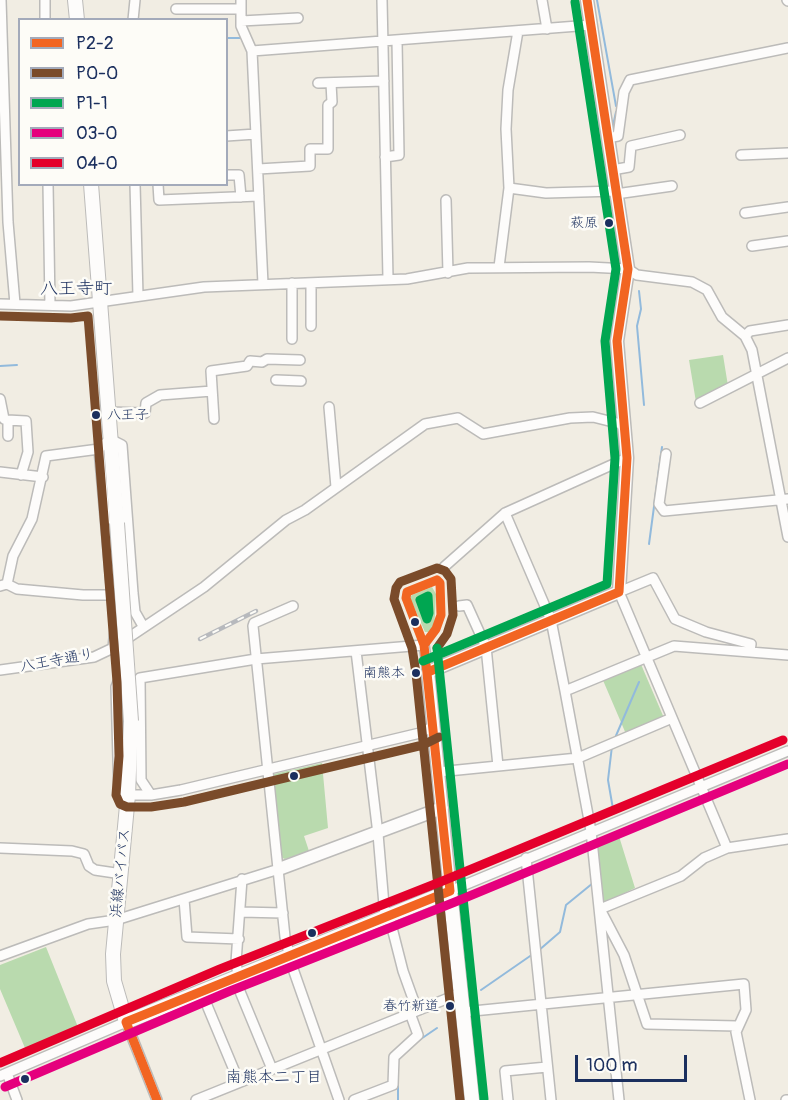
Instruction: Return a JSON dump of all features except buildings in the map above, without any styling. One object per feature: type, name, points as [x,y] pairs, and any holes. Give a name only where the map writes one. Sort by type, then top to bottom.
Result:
[{"type":"highway","points":[[75,0],[77,18]]},
{"type":"highway","name":"浜線バイパス","points":[[91,186],[131,721],[123,795],[122,874],[116,920],[114,981],[126,1022]]},
{"type":"highway","points":[[126,1022],[450,891],[472,1100]]},
{"type":"main road","points":[[450,891],[428,672],[619,592],[627,458],[617,341],[628,269],[587,0]]},
{"type":"main road","points":[[279,869],[378,834],[442,808]]},
{"type":"street","points":[[45,0],[45,18]]},
{"type":"street","points":[[133,18],[135,0]]},
{"type":"street","points":[[382,0],[388,278]]},
{"type":"street","points":[[542,0],[547,29]]},
{"type":"street","points":[[1,1],[5,258],[15,304]]},
{"type":"street","points":[[176,9],[241,5],[240,26],[252,51],[263,284]]},
{"type":"street","points":[[241,21],[298,18]]},
{"type":"street","points":[[252,51],[591,25]]},
{"type":"street","points":[[499,267],[508,188],[508,100],[518,31]]},
{"type":"street","points":[[385,157],[399,155],[397,41]]},
{"type":"street","points":[[607,138],[618,136],[624,92],[630,80],[788,48]]},
{"type":"street","points":[[318,84],[384,81]]},
{"type":"street","points":[[258,169],[310,166],[310,149],[328,149],[328,105],[332,102],[331,83]]},
{"type":"street","points":[[228,136],[256,134]]},
{"type":"street","points":[[612,170],[629,167],[631,146],[680,135]]},
{"type":"street","points":[[741,155],[788,153]]},
{"type":"street","points":[[228,175],[239,174],[241,197]]},
{"type":"street","points":[[48,186],[50,305]]},
{"type":"street","points":[[135,186],[138,296]]},
{"type":"street","points":[[158,186],[159,200],[259,196]]},
{"type":"street","points":[[508,188],[546,193],[616,193],[672,186]]},
{"type":"street","points":[[446,200],[448,273]]},
{"type":"street","points":[[745,213],[788,207]]},
{"type":"street","points":[[752,246],[788,241]]},
{"type":"street","points":[[0,304],[50,305],[99,302],[263,284],[407,279],[468,268],[499,267],[628,269],[637,275],[697,284],[710,294],[724,319],[745,336],[752,350],[784,499],[788,537]]},
{"type":"street","points":[[292,283],[292,339]]},
{"type":"street","points":[[311,283],[311,326]]},
{"type":"street","points":[[745,336],[750,331],[788,325]]},
{"type":"street","points":[[700,403],[788,358]]},
{"type":"street","points":[[214,419],[211,371],[248,366],[250,361],[297,360],[297,381],[276,380]]},
{"type":"street","points":[[108,412],[145,412],[146,403],[160,395],[212,391]]},
{"type":"street","points":[[0,399],[4,419],[7,420],[8,436]]},
{"type":"street","points":[[329,407],[336,487]]},
{"type":"street","name":"八王寺通り","points":[[0,670],[94,657],[113,648],[204,587],[286,520],[425,424],[458,418],[483,434],[562,419],[593,417],[621,424],[626,432]]},
{"type":"street","points":[[7,420],[26,420],[28,452],[21,475]]},
{"type":"street","points":[[28,452],[46,456],[99,449],[110,439],[122,445],[135,612],[143,626]]},
{"type":"street","points":[[99,449],[115,629],[113,648]]},
{"type":"street","points":[[666,454],[659,504],[661,510],[784,499]]},
{"type":"street","points":[[46,456],[32,519],[13,556],[3,585],[17,589],[83,595],[112,595]]},
{"type":"street","points":[[444,567],[505,513],[627,458]]},
{"type":"street","points":[[0,472],[43,477]]},
{"type":"street","points":[[505,513],[551,620],[565,691],[591,831],[619,1100]]},
{"type":"street","points":[[727,848],[619,592],[653,578],[675,618],[706,632],[751,645],[750,651]]},
{"type":"street","points":[[459,606],[467,605],[486,647],[498,766]]},
{"type":"street","points":[[293,606],[254,623],[256,658],[289,956],[339,1100]]},
{"type":"street","points":[[428,672],[424,645],[256,658],[118,682],[116,687],[123,795],[151,795],[420,734],[434,726]]},
{"type":"street","points":[[565,691],[674,646],[788,655]]},
{"type":"street","points":[[354,1100],[393,1085],[394,1057],[418,1035],[387,917],[356,651]]},
{"type":"street","points":[[140,678],[141,780],[151,795]]},
{"type":"street","points":[[438,772],[578,758],[672,718]]},
{"type":"street","points":[[450,891],[788,751]]},
{"type":"street","points":[[600,909],[681,876],[704,858],[727,848],[788,838]]},
{"type":"street","points":[[0,848],[72,851],[84,854],[90,866],[95,870],[122,874]]},
{"type":"street","points":[[526,858],[551,1100]]},
{"type":"street","points":[[0,956],[88,924],[116,920],[279,869]]},
{"type":"street","points":[[242,879],[236,976],[272,1069]]},
{"type":"street","points":[[183,899],[187,937],[239,939]]},
{"type":"street","points":[[600,909],[624,955],[647,1024],[737,1026]]},
{"type":"street","points":[[241,912],[283,913]]},
{"type":"street","points":[[463,1012],[635,993],[744,984],[746,1010],[736,1032],[750,1100]]},
{"type":"street","points":[[201,991],[238,1082]]},
{"type":"street","points":[[196,1100],[461,993]]},
{"type":"street","points":[[17,1100],[4,1075],[126,1022],[157,1100]]},
{"type":"street","points":[[507,1100],[505,1071],[548,1067]]},
{"type":"green space","points":[[723,355],[728,386],[696,402],[689,360]]},
{"type":"green space","points":[[432,587],[436,594],[434,632],[425,632],[410,598]]},
{"type":"green space","points":[[640,662],[664,718],[626,734],[602,678]]},
{"type":"green space","points":[[322,763],[328,828],[304,836],[309,851],[285,859],[280,857],[274,774]]},
{"type":"green space","points":[[618,833],[635,888],[602,904],[593,844]]},
{"type":"green space","points":[[46,947],[78,1027],[25,1048],[0,989],[0,965]]},
{"type":"waterway","points":[[597,0],[616,106]]},
{"type":"waterway","points":[[228,38],[242,38]]},
{"type":"waterway","points":[[612,130],[616,112]]},
{"type":"waterway","points":[[639,291],[641,309],[637,326],[644,405]]},
{"type":"waterway","points":[[0,366],[17,365]]},
{"type":"waterway","points":[[649,544],[662,447]]},
{"type":"waterway","points":[[615,738],[639,682]]},
{"type":"waterway","points":[[612,746],[608,780],[613,809]]},
{"type":"waterway","points":[[538,951],[560,932],[566,905],[593,883]]},
{"type":"waterway","points":[[481,990],[533,954]]},
{"type":"waterway","points":[[415,1043],[437,1028]]},
{"type":"waterway","points":[[398,1079],[398,1100]]},
{"type":"railway","points":[[200,639],[256,611]]},
{"type":"transit line","name":"P2-2","points":[[428,672],[619,592],[627,458],[617,341],[628,269],[587,0]]},
{"type":"transit line","name":"P1-1","points":[[423,661],[607,584],[615,458],[605,341],[616,269],[575,2]]},
{"type":"transit line","name":"P0-0","points":[[0,316],[71,318],[88,316],[117,682],[119,756],[116,795],[120,804],[127,807],[151,807],[184,802],[423,745],[439,737]]},
{"type":"transit line","name":"P0-0","points":[[437,648],[447,634],[453,615],[451,579],[445,571],[437,568],[400,582],[394,599],[412,648],[416,673],[460,1100]]},
{"type":"transit line","name":"P2-2","points":[[437,580],[440,583],[441,615],[436,629],[424,645],[406,598],[407,592],[437,580]]},
{"type":"transit line","name":"P1-1","points":[[428,596],[429,613],[427,619],[420,600],[428,596]]},
{"type":"transit line","name":"P2-2","points":[[157,1100],[126,1022],[450,891],[424,645]]},
{"type":"transit line","name":"P1-1","points":[[437,648],[484,1099]]},
{"type":"transit line","name":"O4-0","points":[[0,1063],[220,969],[445,880],[783,740]]},
{"type":"transit line","name":"O3-0","points":[[5,1087],[230,991],[455,902],[788,764]]},
{"type":"place","name":"萩原","points":[[609,223]]},
{"type":"place","name":"八王子","points":[[96,415]]},
{"type":"place","name":"南熊本","points":[[416,673]]},
{"type":"place","name":"春竹新道","points":[[450,1006]]},
{"type":"district","name":"八王寺町","points":[[76,289]]},
{"type":"district","name":"南熊本二丁目","points":[[274,1078]]}]
